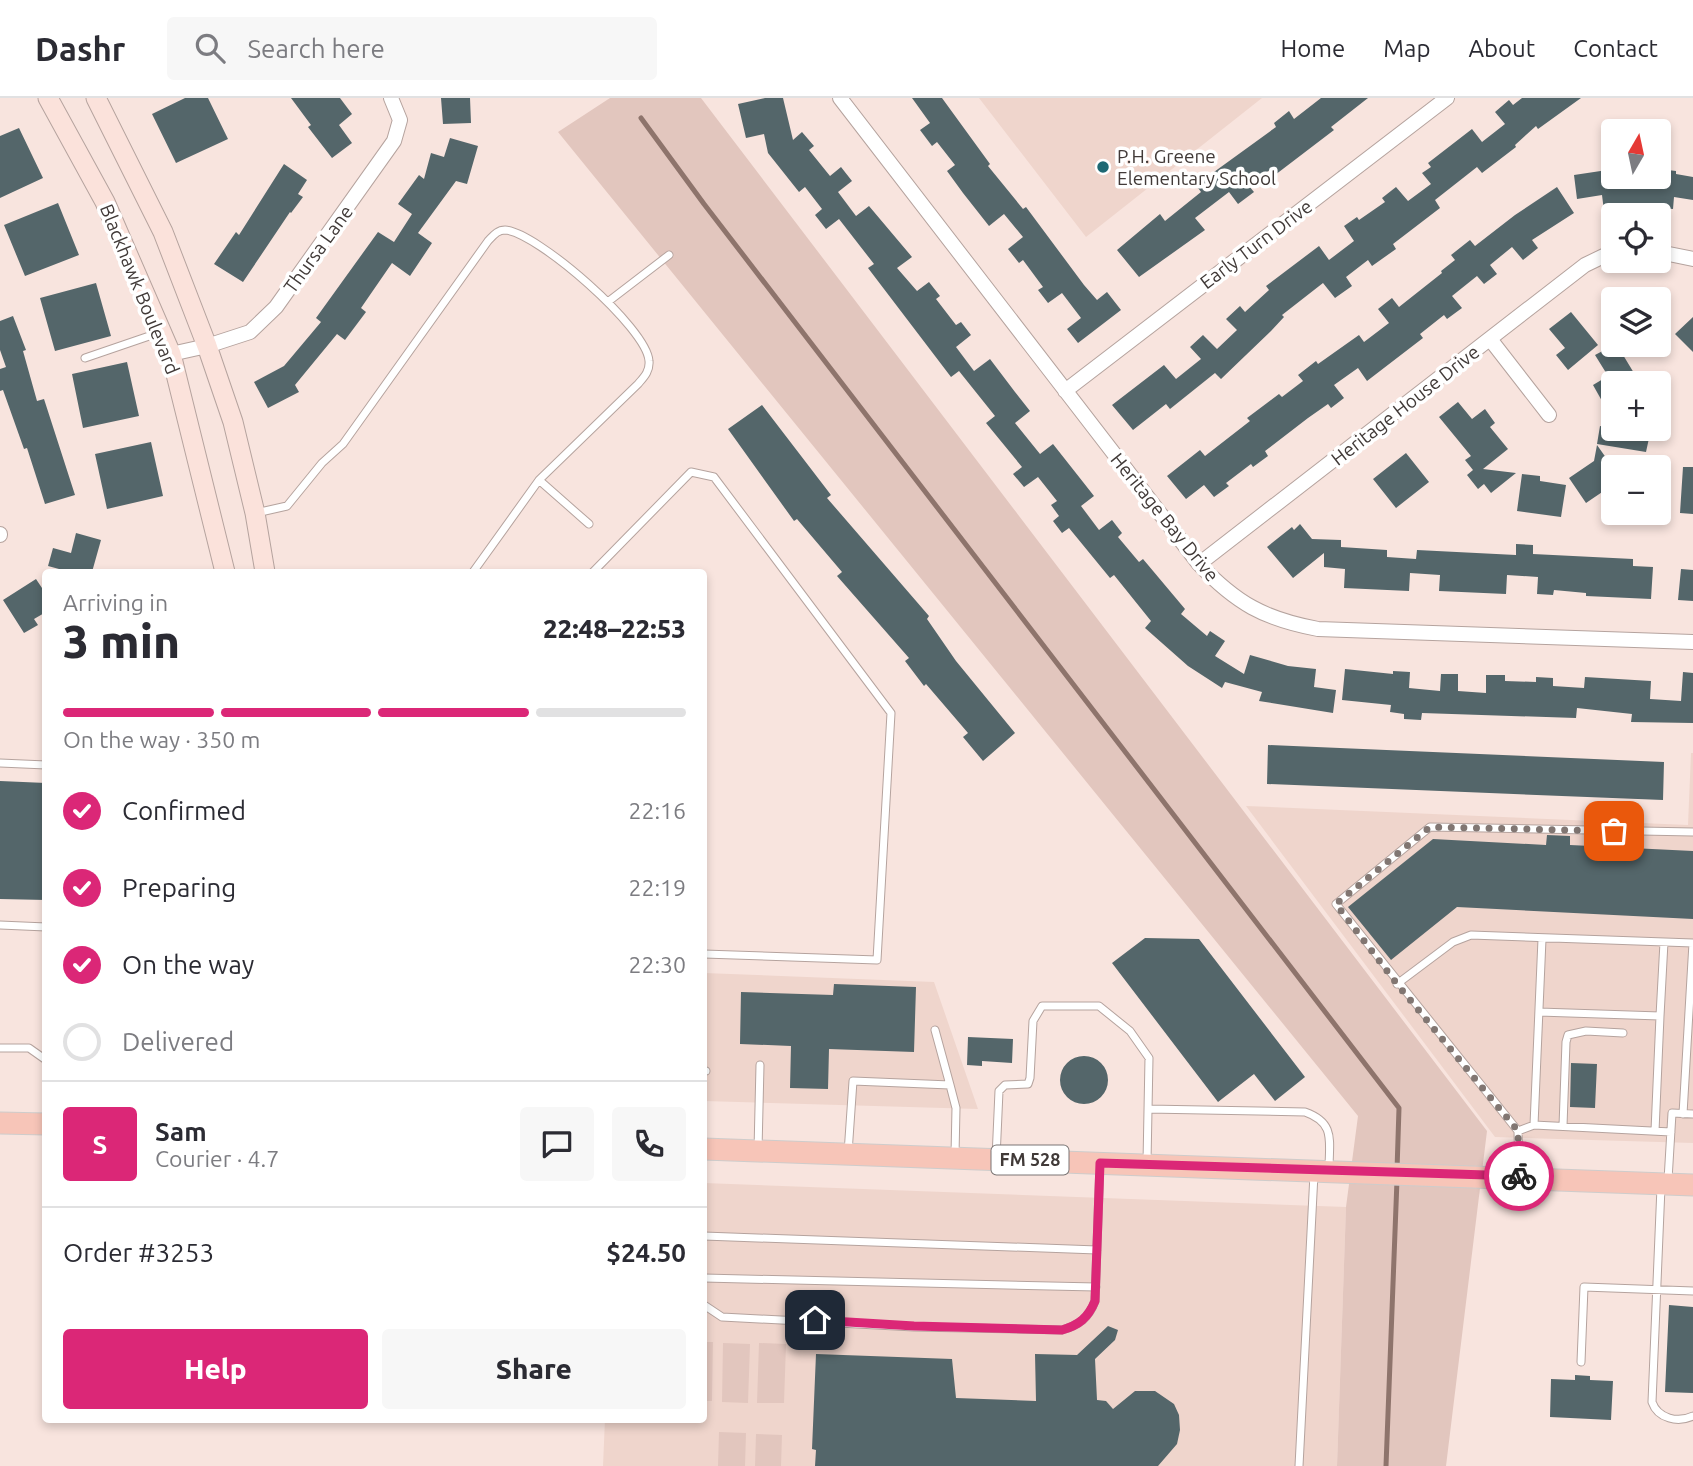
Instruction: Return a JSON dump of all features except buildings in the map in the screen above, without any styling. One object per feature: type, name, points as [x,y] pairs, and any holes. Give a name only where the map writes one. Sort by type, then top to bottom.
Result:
[{"type":"main road","name":"Blackhawk Boulevard","points":[[48,98],[105,202],[171,354],[224,569]]},
{"type":"main road","name":"Blackhawk Boulevard","points":[[96,98],[163,232],[207,346],[233,422],[256,513],[265,569]]},
{"type":"main road","points":[[0,1123],[42,1124]]},
{"type":"main road","name":"FM 528","points":[[707,1149],[1693,1185]]},
{"type":"street","name":"Thursa Lane","points":[[171,354],[250,332],[276,307],[386,156],[400,120],[391,98]]},
{"type":"street","name":"Heritage Bay Drive","points":[[840,98],[1199,564],[1222,588],[1251,608],[1283,622],[1318,629],[1693,642]]},
{"type":"street","name":"Early Turn Drive","points":[[1065,391],[1447,98]]},
{"type":"street","points":[[1671,254],[1693,259]]},
{"type":"street","name":"Heritage House Drive","points":[[1199,564],[1585,265],[1601,257]]},
{"type":"street","points":[[1490,339],[1549,415]]},
{"type":"lane","points":[[256,513],[287,506],[322,463],[343,444],[488,241],[498,231],[506,230],[524,237],[586,280],[609,301],[649,358],[646,376],[539,480],[475,569]]},
{"type":"lane","points":[[609,301],[669,256]]},
{"type":"lane","points":[[85,358],[161,331]]},
{"type":"lane","points":[[596,569],[691,472],[714,477],[891,713],[877,960],[707,954]]},
{"type":"lane","points":[[539,480],[589,524]]},
{"type":"lane","points":[[0,764],[42,765]]},
{"type":"lane","points":[[1519,1177],[1518,1131],[1397,984],[1336,904],[1430,827],[1693,832]]},
{"type":"lane","points":[[0,925],[42,926]]},
{"type":"lane","points":[[1397,984],[1453,942],[1471,935],[1693,943],[1683,1114]]},
{"type":"lane","points":[[1534,1125],[1542,939]]},
{"type":"lane","points":[[1655,1131],[1664,942]]},
{"type":"lane","points":[[996,1159],[999,1091],[1005,1085],[1028,1084],[1033,1021],[1042,1006],[1099,1006],[1130,1031],[1149,1058],[1147,1164]]},
{"type":"lane","points":[[1539,1012],[1660,1016]]},
{"type":"lane","points":[[935,1030],[956,1108],[955,1158]]},
{"type":"lane","points":[[1563,1126],[1568,1035],[1586,1031],[1623,1032]]},
{"type":"lane","points":[[0,1048],[29,1048],[42,1057]]},
{"type":"lane","points":[[758,1151],[760,1065]]},
{"type":"lane","points":[[848,1154],[853,1081],[950,1085]]},
{"type":"lane","points":[[1148,1109],[1305,1112],[1320,1117],[1328,1127],[1322,1170],[1299,1466]]},
{"type":"lane","points":[[1693,1114],[1672,1114],[1656,1289],[1652,1402],[1654,1408],[1667,1418],[1686,1419],[1693,1416]]},
{"type":"lane","points":[[1518,1131],[1534,1125],[1671,1132]]},
{"type":"lane","points":[[707,1307],[722,1317],[1062,1330],[1076,1325],[1090,1313],[1096,1287],[1100,1163]]},
{"type":"lane","points":[[707,1236],[1097,1250]]},
{"type":"lane","points":[[707,1278],[1096,1287]]},
{"type":"lane","points":[[1581,1362],[1584,1287],[1693,1291]]},
{"type":"shaded area","points":[[610,98],[701,98],[1487,1131],[1446,1466],[1337,1466],[1346,1207],[1358,1116],[558,132]]},
{"type":"shaded area","name":"P.H. Greene Elementary School","points":[[979,98],[1262,98],[1086,237]]},
{"type":"shaded area","points":[[1691,753],[1693,1143],[1495,1137],[1246,806],[1688,825]]},
{"type":"shaded area","points":[[707,973],[934,982],[978,1109],[707,1101]]},
{"type":"shaded area","points":[[707,1183],[1346,1207],[1337,1466],[603,1466],[605,1423],[707,1423]]},
{"type":"shaded area","points":[[707,1342],[713,1342],[712,1401],[707,1401]]},
{"type":"shaded area","points":[[723,1343],[750,1344],[748,1403],[722,1402]]},
{"type":"shaded area","points":[[759,1343],[786,1344],[784,1403],[757,1403]]},
{"type":"shaded area","points":[[719,1432],[746,1433],[745,1466],[718,1466]]},
{"type":"shaded area","points":[[756,1434],[782,1435],[781,1466],[755,1466]]},
{"type":"waterway","points":[[641,118],[704,204],[1399,1108],[1397,1170]]},
{"type":"waterway","points":[[1386,1466],[1397,1180]]},
{"type":"way so far","points":[[1519,1176],[1518,1131],[1397,984],[1336,904],[1430,827],[1614,831]]},
{"type":"place","name":"P.H. Greene Elementary School","points":[[1103,167]]},
{"type":"route","points":[[815,1320],[1062,1330],[1076,1325],[1090,1313],[1095,1301],[1100,1163],[1519,1176]]}]
